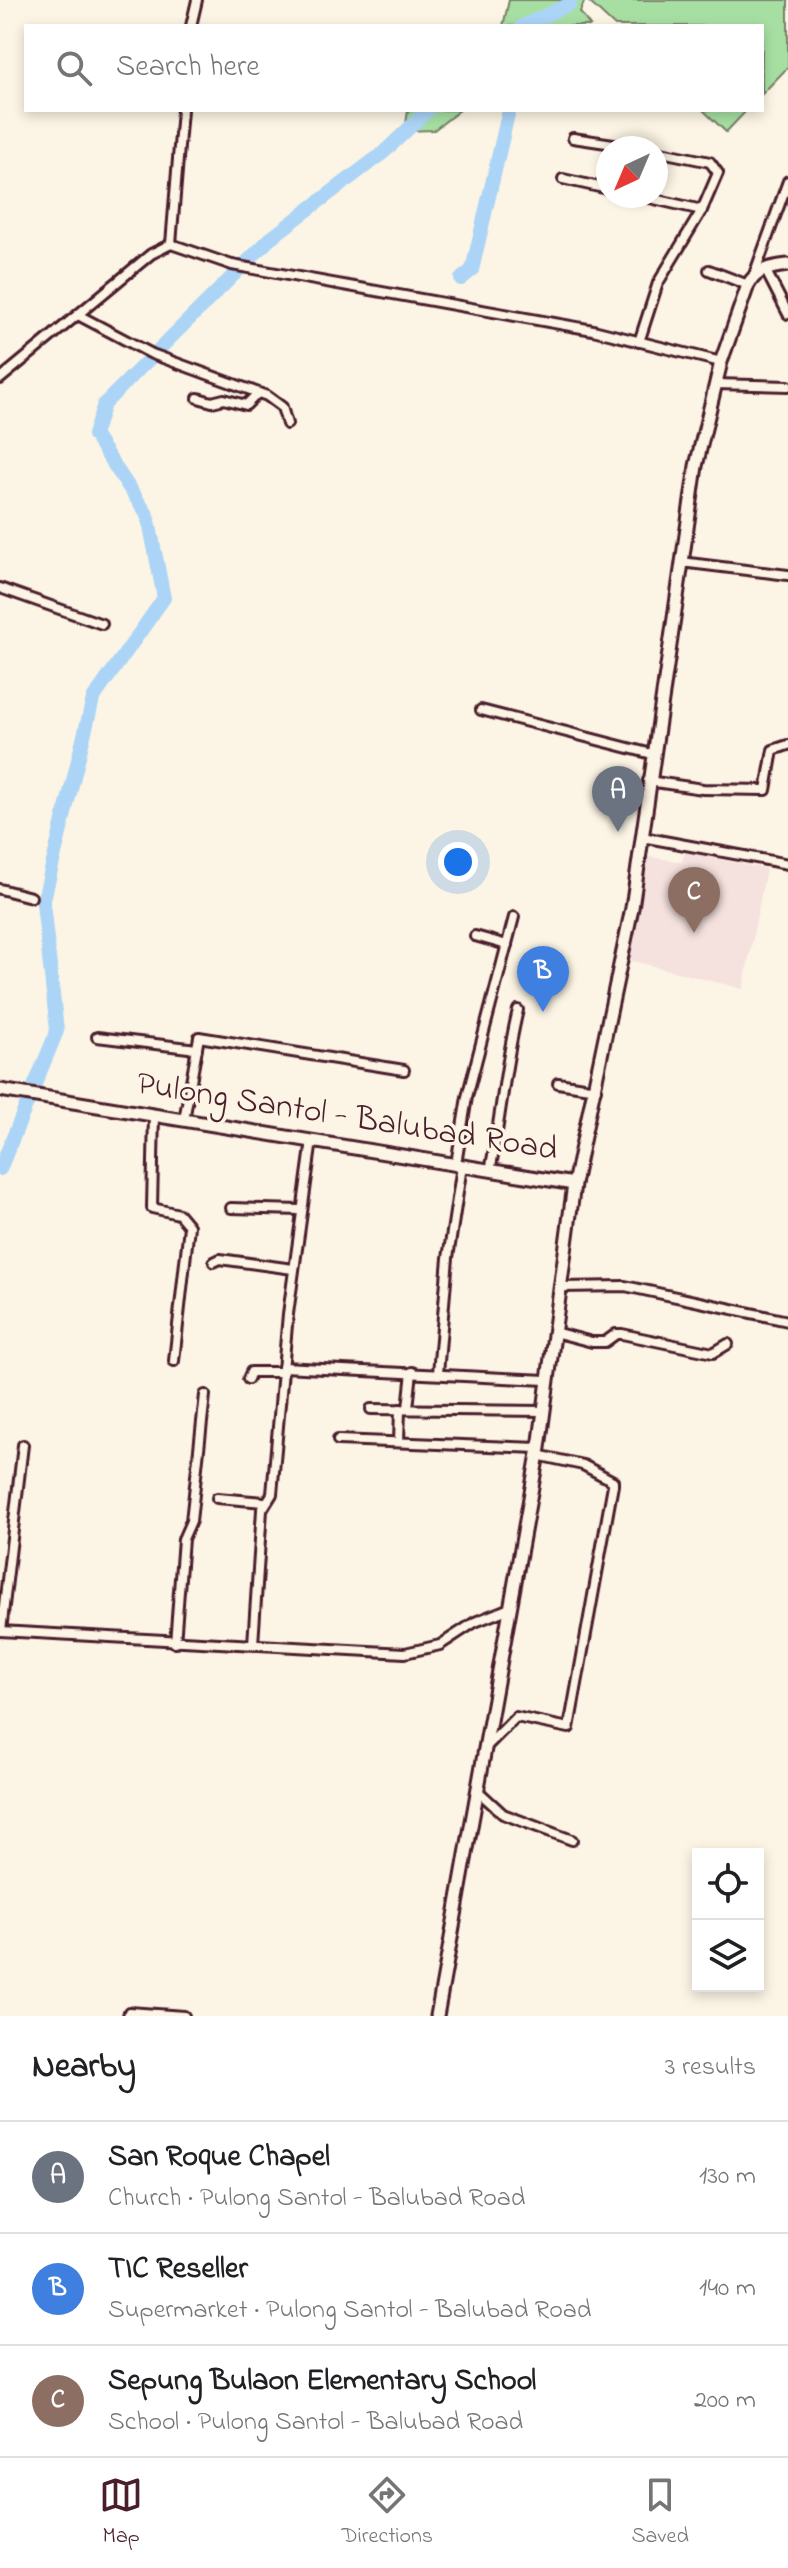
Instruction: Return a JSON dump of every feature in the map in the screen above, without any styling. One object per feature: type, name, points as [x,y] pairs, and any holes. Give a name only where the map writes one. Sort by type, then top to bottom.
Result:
[{"type":"street","points":[[191,24],[197,0]]},
{"type":"street","points":[[171,244],[182,112]]},
{"type":"street","points":[[573,138],[596,141]]},
{"type":"street","points":[[639,342],[658,283],[702,210],[718,173],[716,166],[668,154]]},
{"type":"street","points":[[563,179],[596,186]]},
{"type":"street","points":[[756,276],[788,181]]},
{"type":"street","points":[[668,202],[702,210]]},
{"type":"street","points":[[0,379],[151,254],[171,244],[232,265],[639,342],[721,362]]},
{"type":"street","points":[[709,270],[756,276],[788,265]]},
{"type":"street","points":[[756,276],[788,314]]},
{"type":"street","name":"Pulong Santol - Balubad Road","points":[[0,1090],[574,1184],[632,908],[696,466],[721,362],[756,276]]},
{"type":"street","points":[[78,315],[154,355],[258,393],[282,407],[287,424]]},
{"type":"street","points":[[715,384],[788,386]]},
{"type":"street","points":[[198,398],[212,402],[224,399],[246,405],[258,393]]},
{"type":"street","points":[[681,562],[788,575]]},
{"type":"street","points":[[0,588],[102,624]]},
{"type":"street","points":[[481,710],[652,754]]},
{"type":"street","points":[[648,781],[703,789],[767,789],[773,750],[788,745]]},
{"type":"street","points":[[642,837],[788,864]]},
{"type":"street","points":[[0,889],[31,897]]},
{"type":"street","points":[[438,1373],[467,1097],[514,917]]},
{"type":"street","points":[[475,936],[507,945]]},
{"type":"street","points":[[490,1171],[501,1114],[503,1068],[518,1010]]},
{"type":"street","points":[[97,1037],[197,1049]]},
{"type":"street","points":[[184,1120],[199,1037],[404,1070]]},
{"type":"street","points":[[558,1083],[596,1089]]},
{"type":"street","points":[[154,1114],[152,1208],[179,1214],[189,1226],[174,1361]]},
{"type":"street","points":[[253,1644],[264,1502],[272,1494],[293,1269],[312,1140]]},
{"type":"street","points":[[437,2016],[538,1451],[574,1184]]},
{"type":"street","points":[[231,1208],[301,1210]]},
{"type":"street","points":[[214,1262],[220,1259],[293,1269]]},
{"type":"street","points":[[561,1287],[625,1286],[788,1321]]},
{"type":"street","points":[[554,1332],[592,1342],[605,1342],[616,1334],[622,1334],[713,1353],[728,1344]]},
{"type":"street","points":[[248,1379],[251,1372],[283,1370],[412,1372],[546,1380]]},
{"type":"street","points":[[399,1442],[412,1372]]},
{"type":"street","points":[[175,1643],[183,1539],[191,1521],[205,1395]]},
{"type":"street","points":[[371,1409],[543,1411]]},
{"type":"street","points":[[338,1440],[538,1451],[583,1465],[613,1481],[569,1728],[516,1717],[486,1747]]},
{"type":"street","points":[[23,1445],[0,1631],[175,1643],[422,1652],[440,1645],[475,1622],[510,1608]]},
{"type":"street","points":[[217,1498],[264,1502]]},
{"type":"street","points":[[478,1791],[503,1814],[572,1840]]},
{"type":"street","points":[[128,2016],[129,2012],[184,2016]]},
{"type":"shaded area","points":[[685,852],[766,869],[743,989],[629,960],[644,856],[682,862]]},
{"type":"green space","points":[[509,0],[585,0],[580,12],[589,24],[503,24]]},
{"type":"green space","points":[[587,0],[788,0],[788,67],[764,92],[764,24],[613,24]]},
{"type":"green space","points":[[408,112],[457,112],[434,130],[405,131]]},
{"type":"green space","points":[[705,112],[745,112],[726,132]]},
{"type":"waterway","points":[[526,24],[570,4],[570,0]]},
{"type":"waterway","points":[[0,1169],[57,1031],[43,903],[93,699],[164,598],[148,516],[94,435],[104,404],[271,238],[383,153],[426,112]]},
{"type":"waterway","points":[[461,279],[472,270],[509,112]]},
{"type":"place","name":"San Roque Chapel","points":[[618,832]]},
{"type":"place","name":"Sepung Bulaon Elementary School","points":[[694,933]]},
{"type":"place","name":"TIC Reseller","points":[[543,1012]]}]
